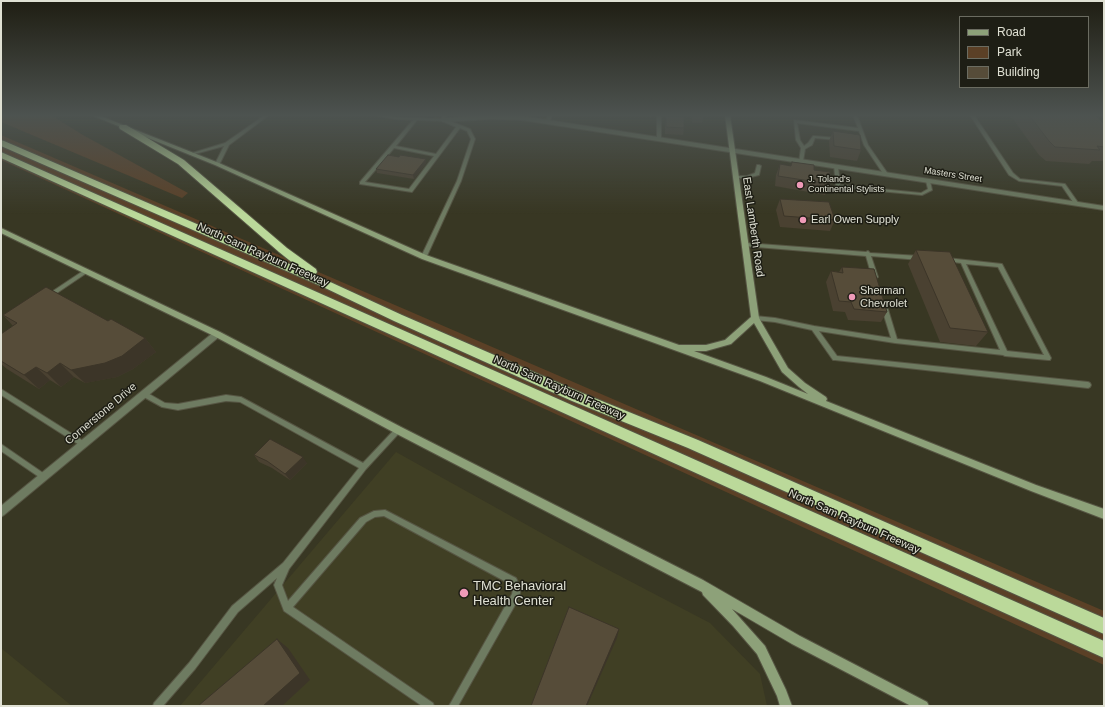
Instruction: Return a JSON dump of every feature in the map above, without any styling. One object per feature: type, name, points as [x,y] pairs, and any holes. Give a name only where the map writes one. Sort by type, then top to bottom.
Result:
[{"type":"highway","name":"North Sam Rayburn Freeway","points":[[13,148],[325,282],[398,318],[577,397],[693,444],[1104,626]]},
{"type":"highway","points":[[158,148],[181,162],[283,250],[325,282]]},
{"type":"highway","name":"North Sam Rayburn Freeway","points":[[1,154],[1104,650]]},
{"type":"main road","points":[[176,148],[216,164],[424,257],[763,379],[1034,488],[1104,514]]},
{"type":"main road","name":"East Lamberth Road","points":[[733,150],[755,318]]},
{"type":"main road","points":[[2,233],[86,271],[217,334],[398,430],[699,584],[796,640],[923,706]]},
{"type":"main road","points":[[675,348],[706,348],[728,342],[755,318],[785,370],[802,385],[833,406]]},
{"type":"main road","points":[[699,584],[737,622],[761,650],[782,694],[786,706]]},
{"type":"street","name":"Masters Street","points":[[720,148],[1104,208]]},
{"type":"street","name":"Cornerstone Drive","points":[[1,512],[217,334]]},
{"type":"lane","points":[[191,154],[213,148]]},
{"type":"lane","points":[[216,164],[225,148]]},
{"type":"lane","points":[[392,148],[362,183],[410,191],[442,148]]},
{"type":"lane","points":[[398,148],[437,155]]},
{"type":"lane","points":[[424,257],[459,181],[470,148]]},
{"type":"lane","points":[[801,161],[803,148]]},
{"type":"lane","points":[[868,148],[886,174]]},
{"type":"lane","points":[[994,148],[1011,174],[1019,180],[1063,185],[1077,204]]},
{"type":"lane","points":[[736,177],[746,177],[756,174],[759,166]]},
{"type":"lane","points":[[836,166],[838,186],[922,194],[930,190],[928,181]]},
{"type":"lane","points":[[746,245],[868,253],[928,259]]},
{"type":"lane","points":[[868,253],[877,283]]},
{"type":"lane","points":[[755,318],[775,320],[895,341],[1048,358],[1000,265],[942,260]]},
{"type":"lane","points":[[963,262],[1005,354]]},
{"type":"lane","points":[[44,299],[86,271]]},
{"type":"lane","points":[[881,297],[895,341]]},
{"type":"lane","points":[[814,328],[835,358],[1088,385]]},
{"type":"lane","points":[[1,392],[83,444]]},
{"type":"lane","points":[[144,394],[164,405],[178,407],[226,398],[241,400],[364,467]]},
{"type":"lane","points":[[158,706],[192,666],[235,609],[286,566],[364,467],[398,430]]},
{"type":"lane","points":[[1,446],[44,477]]},
{"type":"lane","points":[[287,608],[363,520],[379,513],[385,513],[513,581],[517,588],[516,595],[453,706]]},
{"type":"lane","points":[[286,566],[278,585],[287,608],[430,706]]},
{"type":"shaded area","name":"TMC Behavioral Health Center","points":[[396,452],[597,564],[710,623],[760,674],[767,706],[180,706]]},
{"type":"shaded area","points":[[1,648],[72,706],[1,706]]},
{"type":"green space","points":[[1,148],[31,148],[1104,611],[1104,665],[1,160]]},
{"type":"green space","points":[[63,148],[107,148],[188,193],[182,198]]},
{"type":"building","points":[[847,148],[861,148],[861,150]]},
{"type":"building","points":[[1070,148],[1098,148],[1100,150]]},
{"type":"building","points":[[388,155],[399,157],[400,155],[426,159],[413,175],[376,169]]},
{"type":"building","points":[[792,162],[814,165],[814,170],[830,172],[829,184],[778,176],[780,164],[791,166]]},
{"type":"building","points":[[780,199],[829,202],[835,220],[784,216]]},
{"type":"building","points":[[916,250],[950,252],[988,332],[950,328]]},
{"type":"building","points":[[842,267],[874,269],[887,312],[854,309],[851,302],[839,301],[831,271],[843,273]]},
{"type":"building","points":[[46,287],[108,321],[111,319],[145,338],[122,356],[105,363],[71,370],[60,363],[47,373],[36,367],[24,375],[1,361],[1,334],[17,323],[3,315]]},
{"type":"building","points":[[270,439],[303,457],[285,474],[267,461],[254,455]]},
{"type":"building","points":[[569,607],[619,629],[586,706],[531,706]]},
{"type":"building","points":[[277,639],[300,673],[263,706],[198,706]]},
{"type":"place","name":"J. Toland's Continental Stylists","points":[[800,185]]},
{"type":"place","name":"Earl Owen Supply","points":[[803,220]]},
{"type":"place","name":"Sherman Chevrolet","points":[[852,297]]},
{"type":"place","name":"TMC Behavioral Health Center","points":[[464,593]]}]
